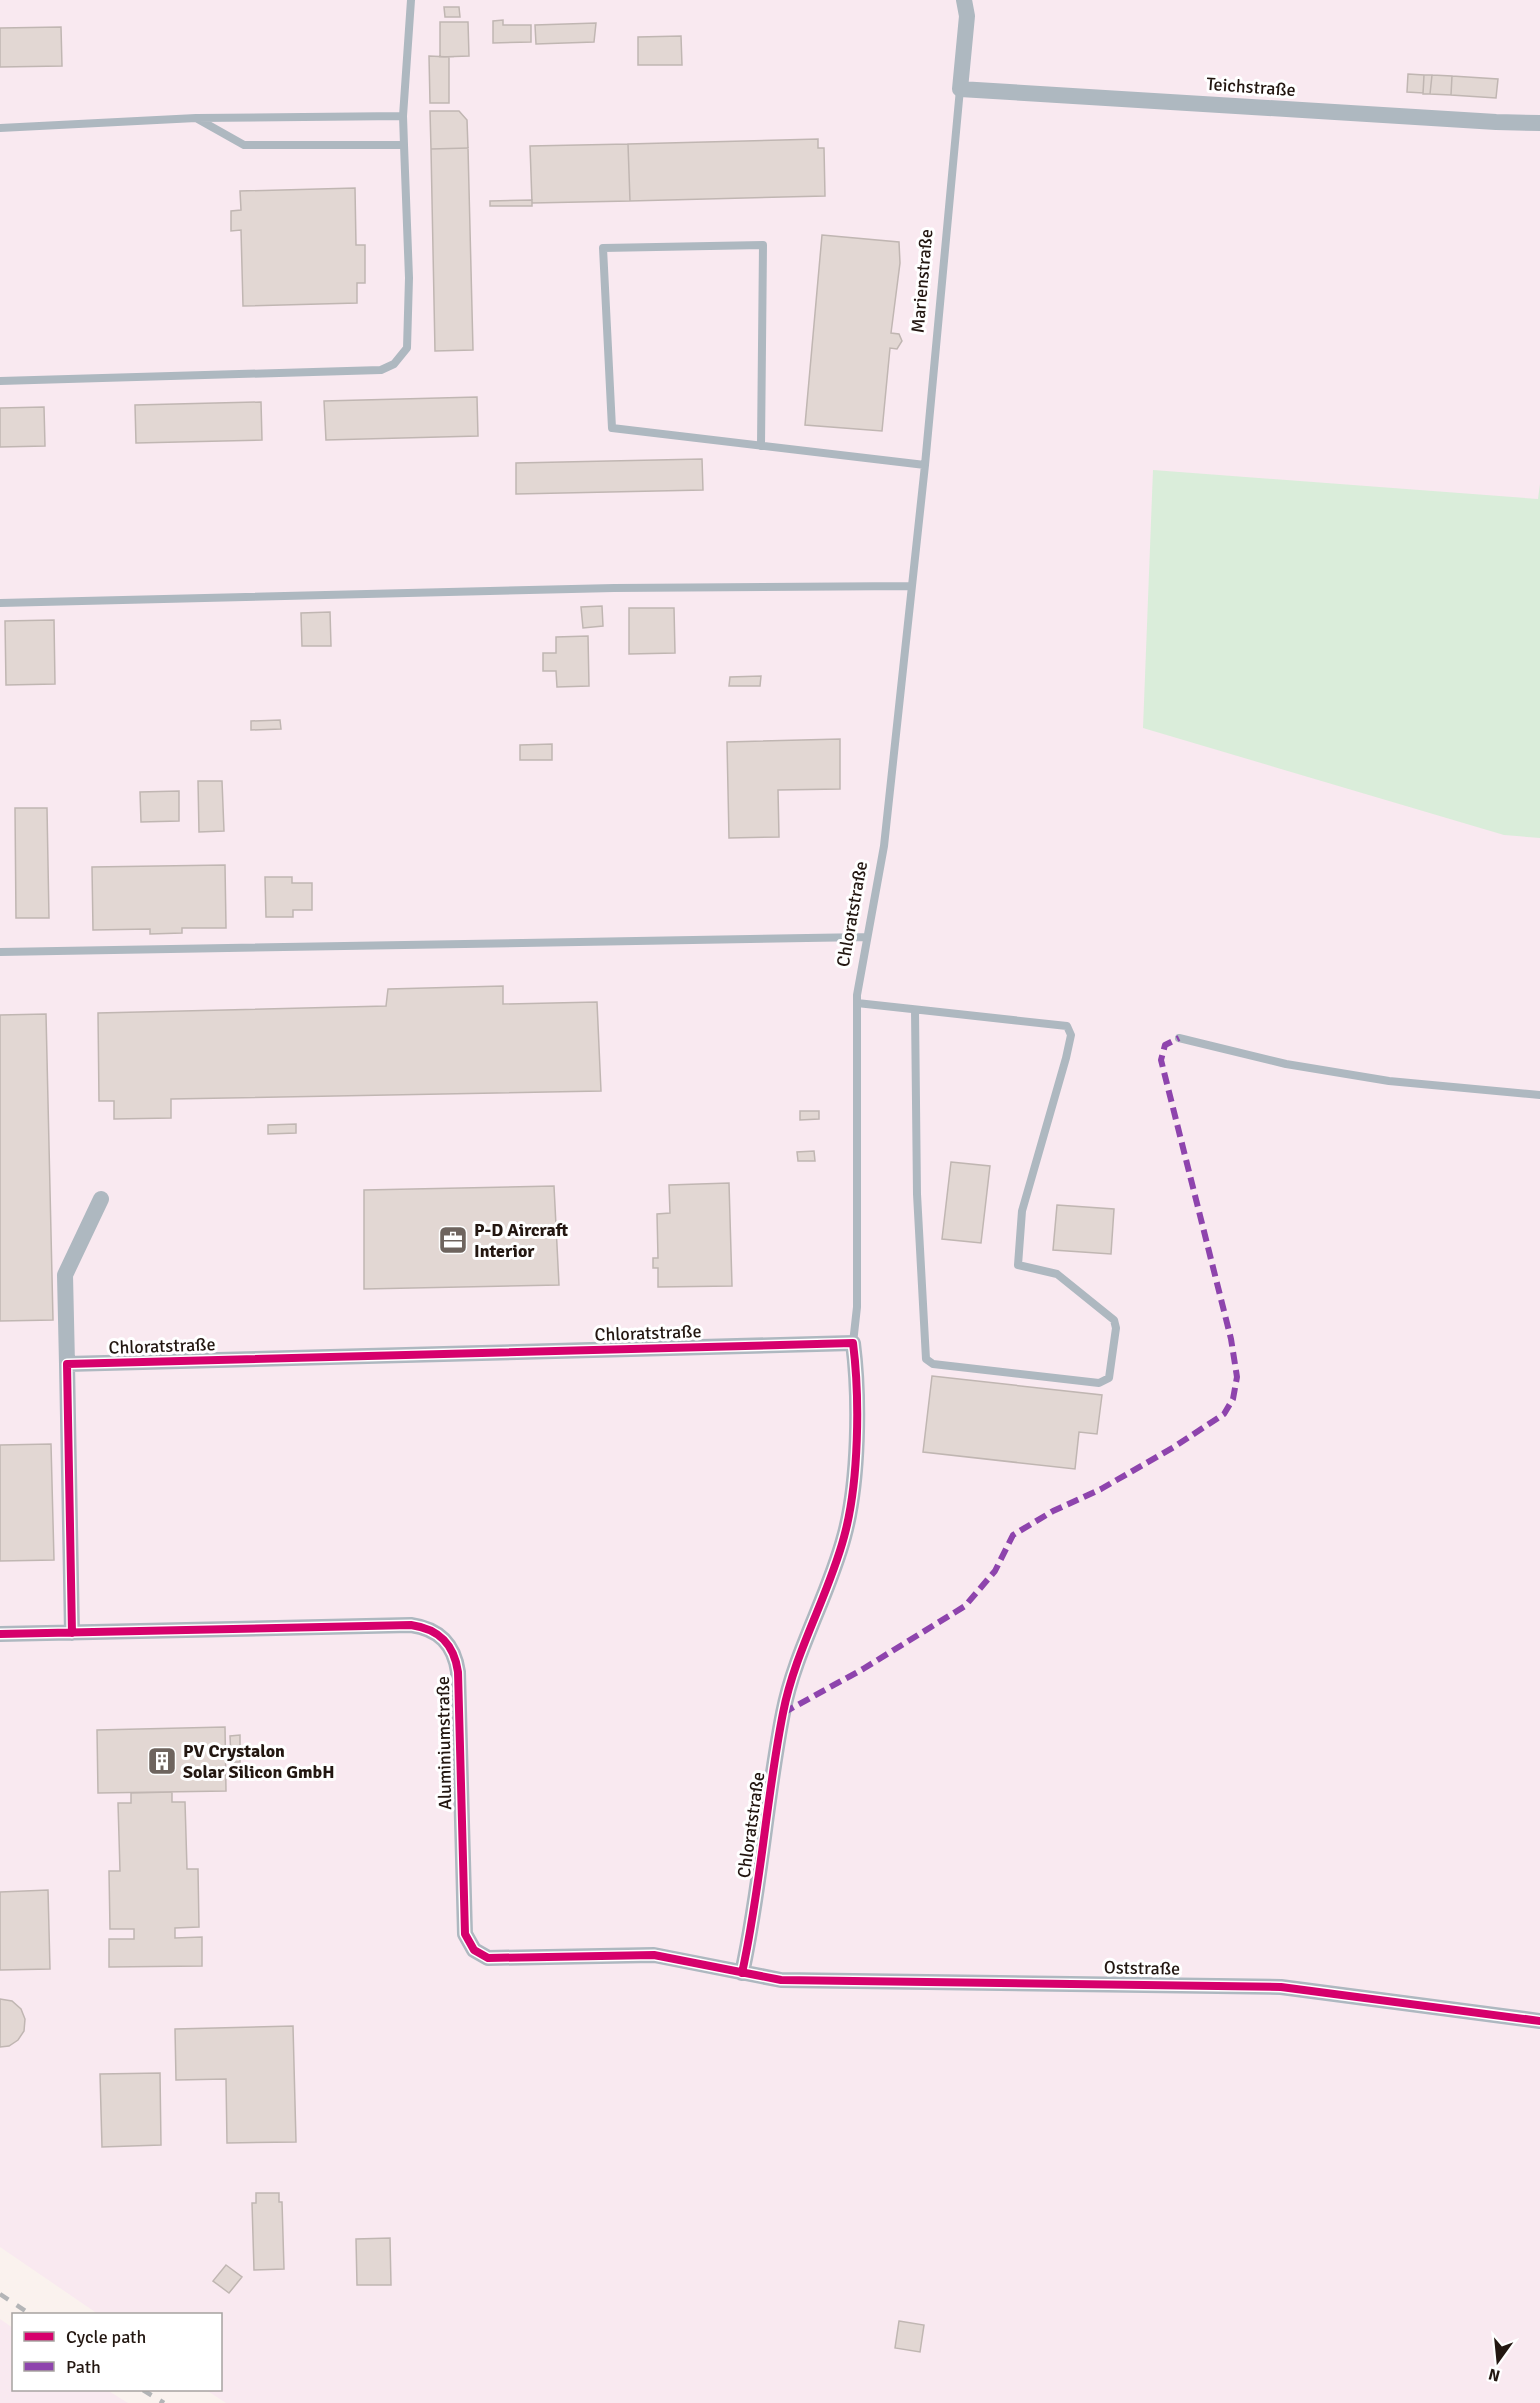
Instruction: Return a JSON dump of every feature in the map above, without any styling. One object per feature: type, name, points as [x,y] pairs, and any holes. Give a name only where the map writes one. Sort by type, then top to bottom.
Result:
[{"type":"street","name":"Marienstraße","points":[[960,89],[966,16],[964,0]]},
{"type":"street","name":"Teichstraße","points":[[960,89],[1472,121],[1540,123]]},
{"type":"street","points":[[72,1633],[66,1275],[101,1199]]},
{"type":"street","name":"Chloratstraße","points":[[67,1364],[853,1343],[856,1368],[855,1435],[849,1511],[844,1538],[796,1664],[783,1713],[742,1973]]},
{"type":"street","name":"Aluminiumstraße","points":[[0,1634],[411,1625],[430,1629],[445,1640],[456,1660],[463,1916],[465,1934],[474,1950],[497,1959],[654,1955],[742,1973]]},
{"type":"street","name":"Oststraße","points":[[742,1973],[781,1980],[1281,1987],[1540,2021]]},
{"type":"lane","points":[[0,381],[365,372],[381,370],[394,364],[407,348],[409,278],[403,116],[411,0]]},
{"type":"lane","name":"Marienstraße","points":[[913,565],[925,465],[960,89]]},
{"type":"lane","points":[[0,128],[196,118],[403,116]]},
{"type":"lane","points":[[196,118],[244,145],[404,145]]},
{"type":"lane","points":[[761,446],[763,245],[603,248],[612,428],[761,446],[925,465]]},
{"type":"lane","name":"Chloratstraße","points":[[853,1343],[857,1307],[857,1003],[884,846],[913,565]]},
{"type":"lane","points":[[0,603],[614,588],[912,586]]},
{"type":"lane","points":[[0,952],[867,937]]},
{"type":"lane","points":[[857,1003],[1067,1026],[1071,1035],[1066,1058],[1022,1211],[1018,1265],[1057,1274],[1114,1320],[1116,1328],[1109,1378],[1105,1381],[1099,1383],[933,1364],[926,1359],[918,1194],[915,1010]]},
{"type":"lane","points":[[1179,1038],[1286,1064],[1389,1081],[1540,1095]]},
{"type":"shaded area","points":[[0,0],[1540,0],[1540,2403],[226,2403],[208,2391],[222,2391],[222,2313],[97,2313],[0,2247]]},
{"type":"shaded area","points":[[0,2319],[12,2327],[12,2391],[109,2391],[128,2403],[0,2403]]},
{"type":"green space","points":[[1153,470],[1538,499],[1540,484],[1540,838],[1504,835],[1143,728]]},
{"type":"building","points":[[444,7],[459,7],[460,17],[445,17]]},
{"type":"building","points":[[503,20],[503,25],[531,25],[531,42],[493,43],[493,21]]},
{"type":"building","points":[[440,22],[468,22],[469,56],[440,57]]},
{"type":"building","points":[[596,23],[594,42],[536,44],[535,25]]},
{"type":"building","points":[[61,27],[62,66],[0,67],[0,28]]},
{"type":"building","points":[[681,36],[682,65],[638,65],[638,37]]},
{"type":"building","points":[[429,56],[449,57],[449,103],[430,103]]},
{"type":"building","points":[[1408,74],[1424,75],[1423,93],[1407,92]]},
{"type":"building","points":[[1424,75],[1432,75],[1430,94],[1423,94]]},
{"type":"building","points":[[1432,75],[1452,76],[1451,95],[1430,94]]},
{"type":"building","points":[[1452,76],[1498,79],[1496,98],[1451,95]]},
{"type":"building","points":[[430,111],[459,111],[467,120],[468,148],[431,149]]},
{"type":"building","points":[[818,139],[818,148],[824,148],[825,196],[630,201],[628,144]]},
{"type":"building","points":[[628,144],[630,201],[532,203],[530,146]]},
{"type":"building","points":[[468,148],[473,350],[435,351],[431,149]]},
{"type":"building","points":[[355,188],[356,245],[365,245],[365,283],[357,283],[357,303],[243,306],[241,230],[231,231],[231,211],[241,210],[240,191]]},
{"type":"building","points":[[532,200],[532,206],[490,206],[490,201]]},
{"type":"building","points":[[822,235],[899,242],[900,263],[891,333],[899,334],[902,341],[897,349],[890,348],[882,431],[805,425]]},
{"type":"building","points":[[477,397],[478,436],[326,440],[324,401]]},
{"type":"building","points":[[261,402],[262,440],[136,443],[135,405]]},
{"type":"building","points":[[44,407],[45,446],[0,447],[0,408]]},
{"type":"building","points":[[702,459],[703,490],[516,494],[516,463]]},
{"type":"building","points":[[602,606],[603,626],[583,628],[581,607]]},
{"type":"building","points":[[629,608],[674,608],[675,653],[629,654]]},
{"type":"building","points":[[330,612],[331,646],[302,646],[301,613]]},
{"type":"building","points":[[54,620],[55,684],[6,685],[5,621]]},
{"type":"building","points":[[588,636],[589,686],[557,687],[556,671],[543,671],[543,653],[556,653],[556,637]]},
{"type":"building","points":[[761,676],[760,686],[729,686],[730,677]]},
{"type":"building","points":[[280,720],[281,729],[251,730],[251,721]]},
{"type":"building","points":[[840,739],[840,789],[778,790],[779,837],[729,838],[727,742]]},
{"type":"building","points":[[552,744],[552,760],[520,760],[520,745]]},
{"type":"building","points":[[198,781],[222,781],[224,831],[199,832]]},
{"type":"building","points":[[179,791],[179,821],[141,822],[140,792]]},
{"type":"building","points":[[15,808],[47,808],[49,918],[16,918]]},
{"type":"building","points":[[225,865],[226,928],[182,928],[182,933],[150,934],[150,929],[93,930],[92,867]]},
{"type":"building","points":[[265,877],[292,877],[292,883],[312,883],[312,910],[293,910],[293,917],[266,917]]},
{"type":"building","points":[[503,986],[503,1004],[597,1002],[601,1091],[171,1099],[171,1118],[114,1119],[114,1101],[99,1101],[98,1013],[386,1006],[388,989]]},
{"type":"building","points":[[46,1014],[53,1320],[0,1321],[0,1015]]},
{"type":"building","points":[[800,1111],[819,1111],[819,1119],[800,1120]]},
{"type":"building","points":[[296,1124],[296,1133],[268,1134],[268,1125]]},
{"type":"building","points":[[814,1151],[815,1161],[798,1161],[797,1152]]},
{"type":"building","points":[[951,1162],[990,1166],[981,1243],[942,1239]]},
{"type":"building","points":[[729,1183],[732,1286],[658,1287],[658,1268],[653,1268],[653,1258],[658,1258],[657,1214],[670,1213],[669,1185]]},
{"type":"building","points":[[554,1186],[559,1285],[364,1289],[364,1190]]},
{"type":"building","points":[[1057,1205],[1114,1209],[1111,1254],[1053,1250]]},
{"type":"building","points":[[932,1376],[1102,1395],[1097,1434],[1079,1432],[1075,1469],[923,1452]]},
{"type":"building","points":[[51,1444],[54,1560],[0,1561],[0,1445]]},
{"type":"building","name":"PV Crystalon Solar Silicon GmbH","points":[[225,1727],[226,1791],[98,1793],[97,1730]]},
{"type":"building","points":[[240,1735],[240,1762],[227,1762],[226,1757],[231,1757],[230,1736]]},
{"type":"building","points":[[172,1792],[172,1802],[185,1802],[187,1869],[198,1869],[199,1927],[175,1928],[175,1938],[202,1937],[202,1966],[109,1967],[109,1939],[134,1939],[134,1929],[110,1929],[109,1871],[120,1871],[118,1803],[131,1803],[131,1793]]},
{"type":"building","points":[[48,1890],[50,1969],[0,1970],[0,1892]]},
{"type":"building","points":[[0,1999],[12,2001],[21,2009],[25,2019],[24,2031],[18,2040],[9,2046],[0,2047]]},
{"type":"building","points":[[293,2026],[296,2142],[227,2143],[226,2079],[176,2080],[175,2029]]},
{"type":"building","points":[[160,2073],[161,2145],[102,2147],[100,2074]]},
{"type":"building","points":[[256,2193],[279,2193],[279,2202],[282,2202],[284,2269],[254,2270],[252,2203],[256,2203]]},
{"type":"building","points":[[390,2238],[391,2285],[357,2285],[356,2239]]},
{"type":"building","points":[[226,2265],[242,2277],[229,2293],[213,2281]]},
{"type":"building","points":[[899,2321],[924,2325],[920,2352],[895,2348]]},
{"type":"railway","points":[[0,2294],[28,2313]]},
{"type":"railway","points":[[145,2391],[164,2403]]},
{"type":"marked path","points":[[783,1713],[863,1669],[965,1606],[995,1571],[1013,1535],[1053,1511],[1101,1489],[1174,1447],[1224,1414],[1233,1399],[1237,1377],[1231,1339],[1161,1060],[1165,1045],[1179,1038]]},
{"type":"cycle path","points":[[72,1633],[67,1364],[853,1343],[857,1389],[857,1440],[849,1515],[837,1559],[788,1690],[742,1973]]},
{"type":"cycle path","points":[[0,1634],[411,1625],[437,1634],[453,1653],[458,1672],[465,1934],[474,1950],[488,1958],[654,1955],[781,1980],[1281,1987],[1540,2021]]},
{"type":"place","name":"P-D Aircraft Interior","points":[[453,1240]]},
{"type":"place","name":"PV Crystalon Solar Silicon GmbH","points":[[162,1761]]}]
